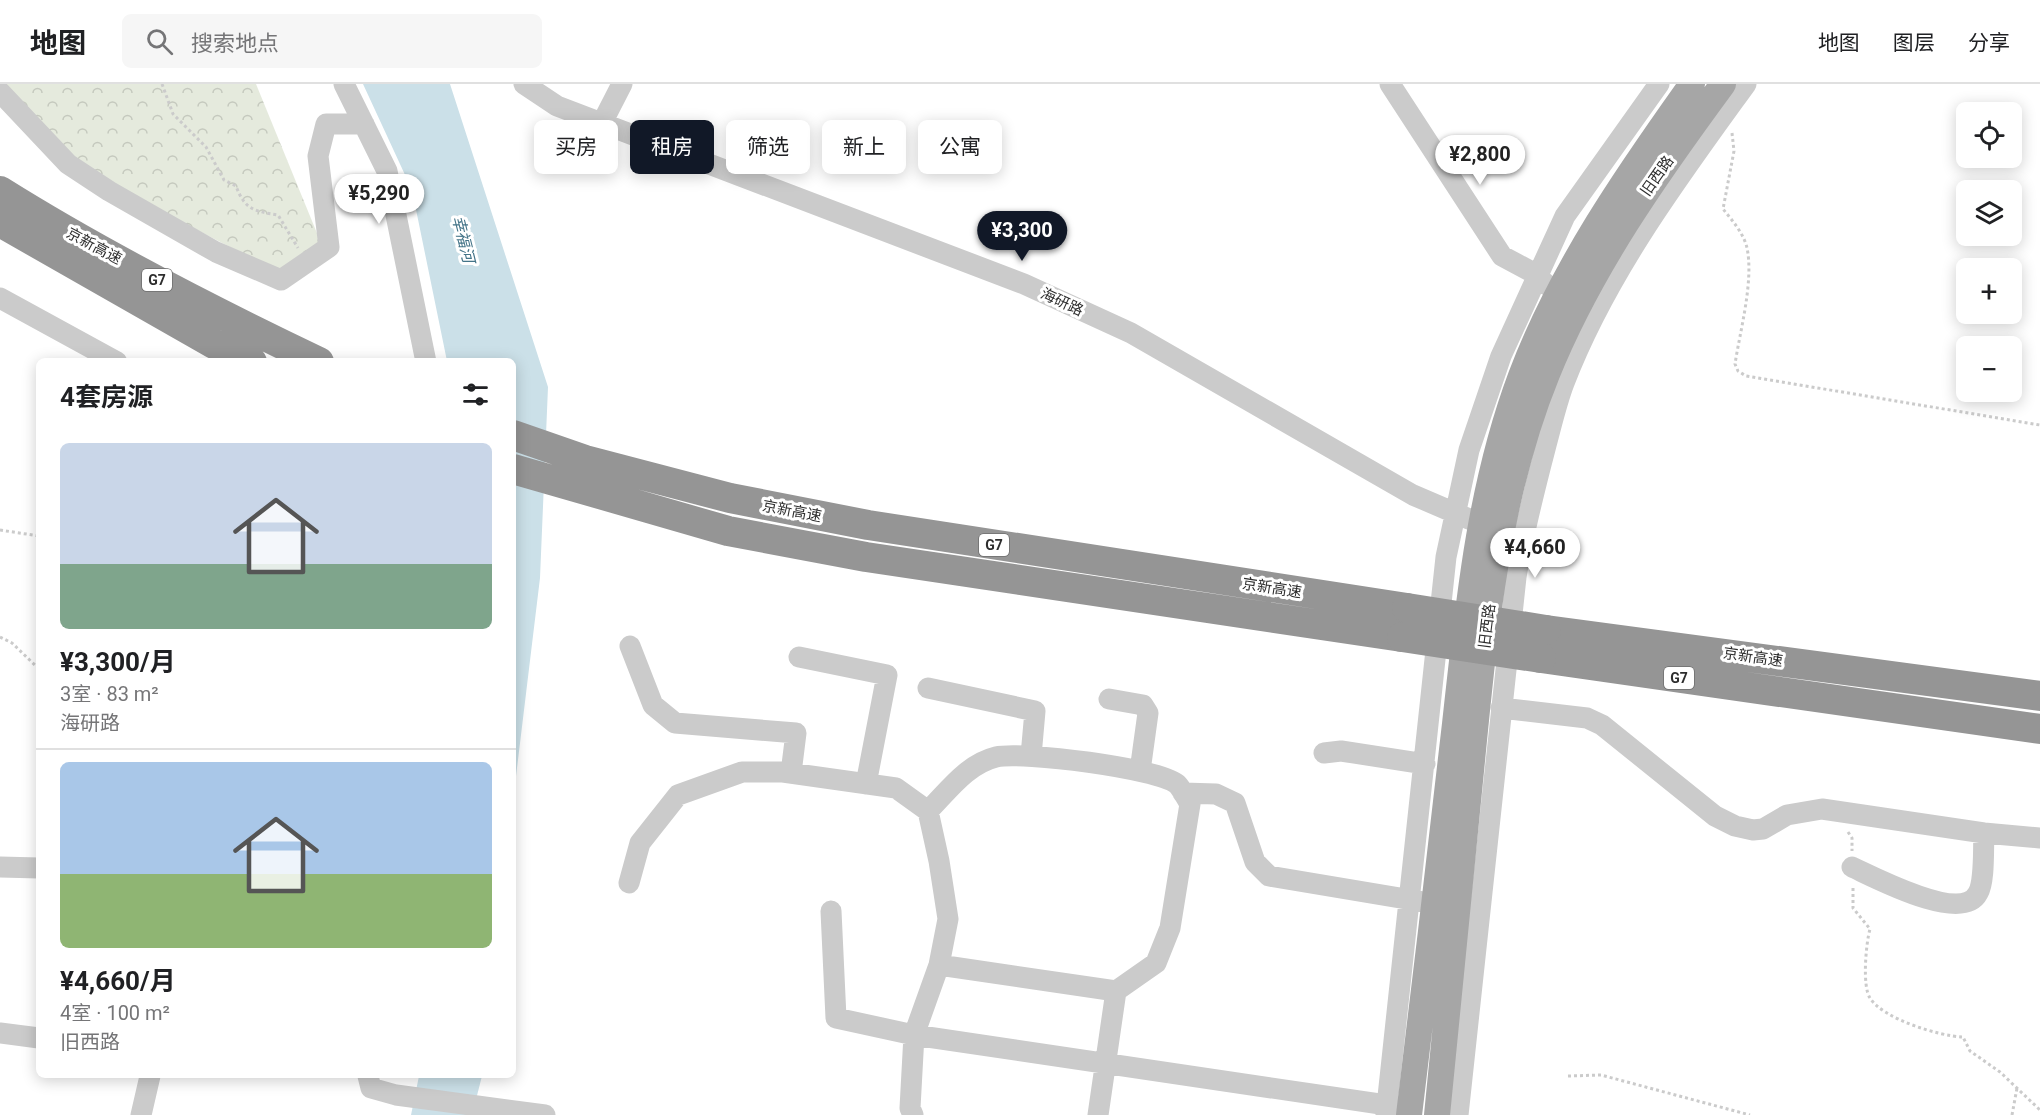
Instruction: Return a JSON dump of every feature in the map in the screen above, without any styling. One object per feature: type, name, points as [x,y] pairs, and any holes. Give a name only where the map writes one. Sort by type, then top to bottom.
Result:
[{"type":"highway","points":[[0,173],[15,183],[64,231]]},
{"type":"highway","name":"京新高速","points":[[0,191],[64,231],[233,321],[311,358]]},
{"type":"highway","name":"京新高速","points":[[0,222],[214,344],[244,358]]},
{"type":"highway","name":"京新高速","points":[[516,436],[585,460],[729,498],[868,525],[1407,608],[1544,644],[2040,729]]},
{"type":"highway","name":"京新高速","points":[[516,470],[728,531],[866,557],[1402,637],[1544,644],[2040,696]]},
{"type":"main road","name":"旧西路","points":[[1398,1111],[1422,902],[1480,524],[1494,464],[1521,376],[1559,295],[1611,200],[1692,84]]},
{"type":"main road","name":"旧西路","points":[[1437,1115],[1493,571],[1523,448],[1547,374],[1610,250],[1655,177],[1723,84]]},
{"type":"street","points":[[344,84],[387,171],[425,358]]},
{"type":"street","name":"海研路","points":[[524,84],[557,106],[595,120]]},
{"type":"street","points":[[604,120],[622,84]]},
{"type":"street","points":[[1390,84],[1502,256],[1536,275],[1559,295]]},
{"type":"street","points":[[1183,793],[1216,794],[1235,803],[1255,862],[1269,876],[1422,902],[1425,764],[1446,556],[1482,405],[1536,275],[1565,216],[1659,84]]},
{"type":"street","points":[[1458,1115],[1501,708],[1523,538],[1564,383],[1600,306],[1632,250],[1688,164],[1746,84]]},
{"type":"street","points":[[0,92],[68,164],[109,191],[216,252],[281,280],[329,247],[318,156],[326,124],[364,124]]},
{"type":"street","name":"海研路","points":[[618,129],[1024,284],[1131,333],[1413,495],[1480,524]]},
{"type":"street","points":[[0,298],[110,358]]},
{"type":"street","points":[[630,646],[654,705],[675,723],[796,733],[791,773]]},
{"type":"street","points":[[799,657],[886,675],[866,784]]},
{"type":"street","points":[[928,688],[1035,711],[1031,756]]},
{"type":"street","points":[[1109,699],[1143,705],[1148,713],[1140,771]]},
{"type":"street","points":[[1501,708],[1587,718],[1602,725],[1715,816],[1735,826],[1763,829],[1787,815],[1803,811],[1834,811],[1984,833],[2040,838]]},
{"type":"street","points":[[1324,753],[1341,750],[1425,764]]},
{"type":"street","points":[[928,811],[970,769],[995,758],[1031,756],[1151,773],[1177,784],[1190,804],[1170,928],[1156,963],[1116,991],[939,965]]},
{"type":"street","points":[[629,883],[640,843],[678,795],[742,772],[791,773],[896,788],[928,811],[948,919],[939,965],[914,1035],[910,1108],[913,1115]]},
{"type":"street","points":[[1852,867],[1931,900],[1965,903],[1974,899],[1980,891],[1984,833]]},
{"type":"street","points":[[0,867],[36,868]]},
{"type":"street","points":[[831,911],[836,1018],[914,1035],[1106,1063],[1398,1111]]},
{"type":"street","points":[[1098,1115],[1116,991]]},
{"type":"street","points":[[0,1033],[36,1038]]},
{"type":"street","points":[[141,1115],[150,1078]]},
{"type":"street","points":[[368,1078],[371,1088],[396,1095],[490,1110],[545,1115]]},
{"type":"path","points":[[162,84],[173,114],[206,147],[224,180],[236,186],[242,202],[257,212],[278,215],[308,262]]},
{"type":"path","points":[[1723,116],[1733,134],[1734,151],[1723,209],[1740,233],[1747,248],[1748,279],[1735,364],[1738,371],[1746,376],[2040,425]]},
{"type":"path","points":[[0,530],[36,536]]},
{"type":"path","points":[[0,637],[12,643],[36,666]]},
{"type":"path","points":[[1834,811],[1852,838],[1853,908],[1870,929],[1865,946],[1867,991],[1870,999],[1884,1012],[1946,1036],[1963,1037],[1970,1051],[2000,1072],[2040,1110]]},
{"type":"path","points":[[1568,1076],[1601,1075],[1750,1115]]},
{"type":"path","points":[[2012,1115],[2017,1089]]},
{"type":"green space","points":[[5,84],[256,84],[321,243],[278,272],[122,191],[62,148]]},
{"type":"water","name":"幸福河","points":[[363,84],[450,84],[548,387],[540,578],[516,776],[516,358],[446,358],[412,190]]},
{"type":"water","points":[[419,1078],[481,1078],[472,1115],[411,1115]]}]
